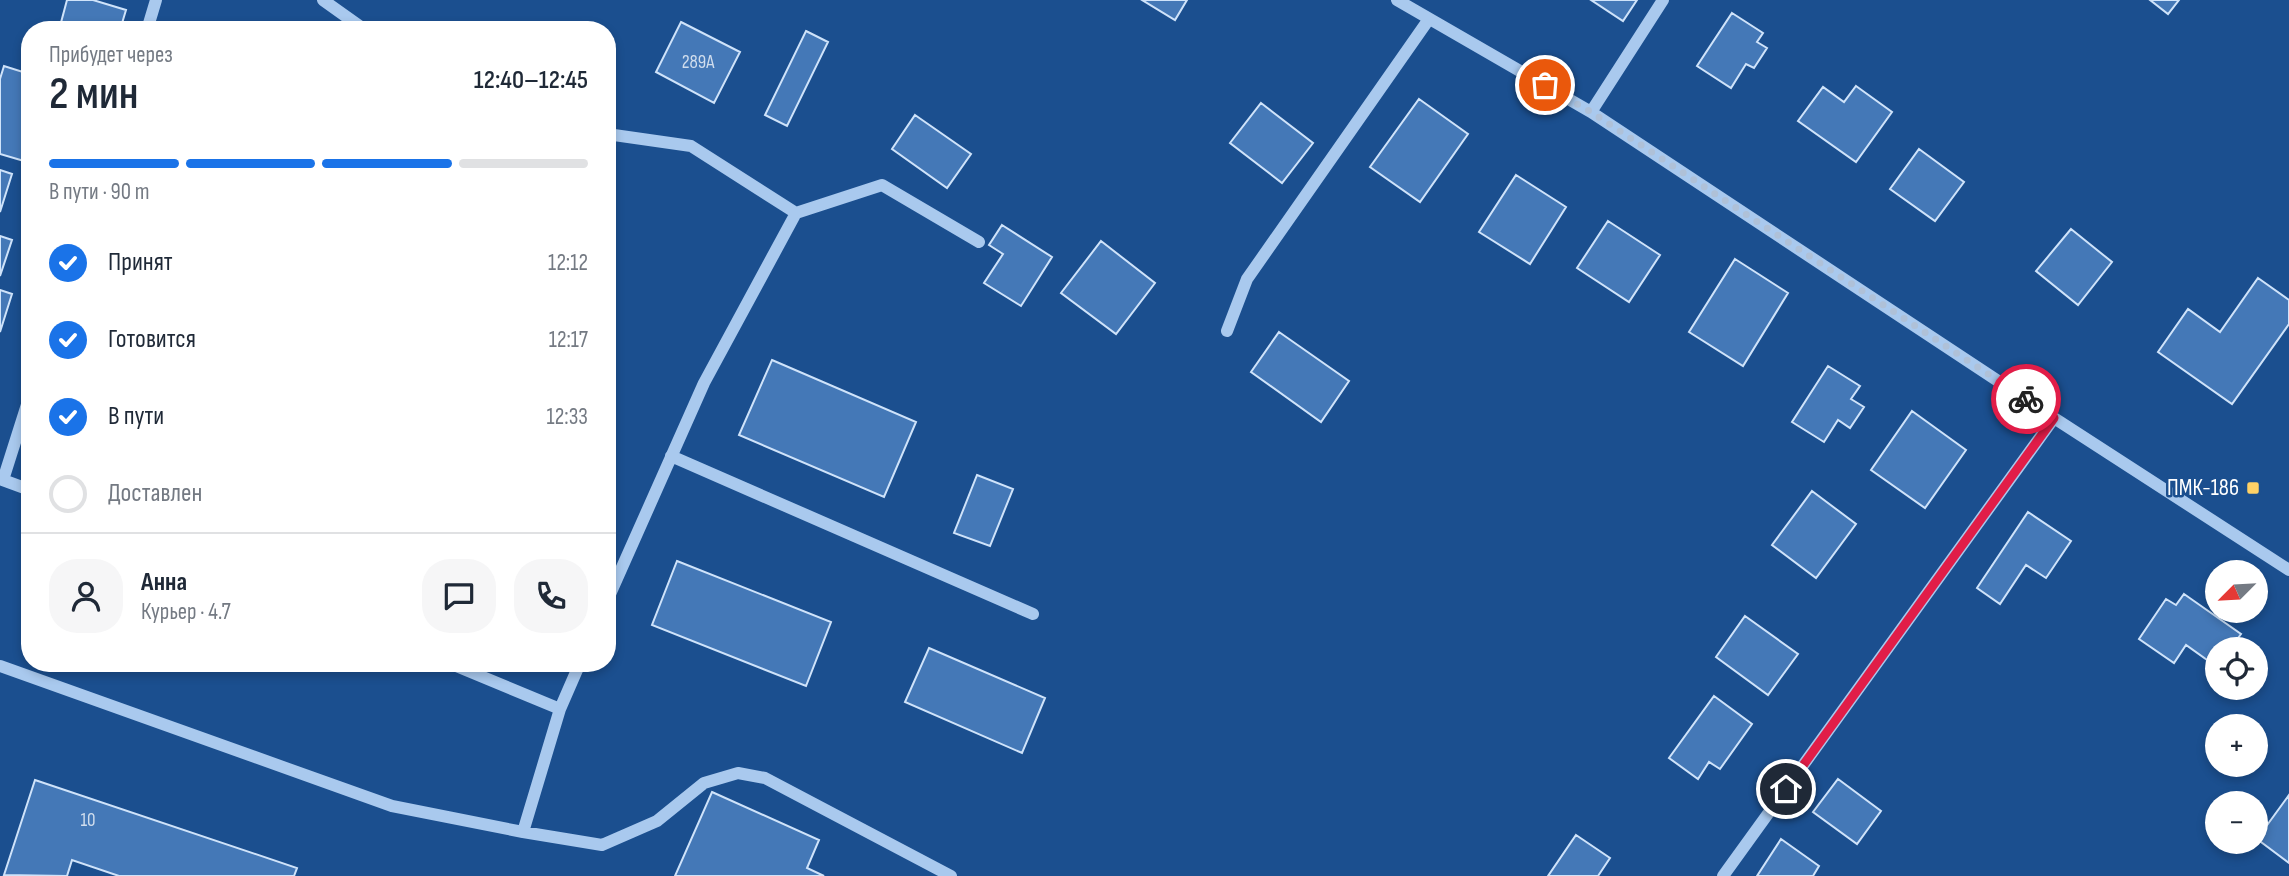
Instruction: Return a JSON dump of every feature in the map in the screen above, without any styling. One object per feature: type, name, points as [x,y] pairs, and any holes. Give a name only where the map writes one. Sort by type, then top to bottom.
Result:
[{"type":"street","points":[[150,21],[156,0]]},
{"type":"street","points":[[323,0],[352,21]]},
{"type":"street","points":[[1397,0],[1591,112],[2289,570]]},
{"type":"street","points":[[1591,112],[1663,0]]},
{"type":"street","points":[[1227,331],[1247,279],[1429,19]]},
{"type":"street","points":[[616,135],[691,146],[796,214]]},
{"type":"street","points":[[616,581],[704,383],[796,214],[882,185],[979,242]]},
{"type":"street","points":[[1723,876],[2054,418]]},
{"type":"street","points":[[21,421],[1,479],[21,487]]},
{"type":"street","points":[[671,456],[1033,614]]},
{"type":"street","points":[[0,666],[392,806],[602,845],[657,821],[704,783],[738,773],[765,778],[951,876]]},
{"type":"street","points":[[471,672],[560,709]]},
{"type":"street","points":[[523,832],[560,709],[576,672]]},
{"type":"building","points":[[67,0],[93,0],[126,10],[123,21],[61,21]]},
{"type":"building","points":[[1142,0],[1187,0],[1175,20]]},
{"type":"building","points":[[1591,0],[1637,0],[1623,21]]},
{"type":"building","points":[[2150,0],[2179,0],[2168,14]]},
{"type":"building","points":[[1732,13],[1763,33],[1757,42],[1767,48],[1754,68],[1746,64],[1731,88],[1697,66]]},
{"type":"building","points":[[681,22],[740,52],[714,103],[656,72]]},
{"type":"building","points":[[806,31],[828,42],[787,126],[765,115]]},
{"type":"building","points":[[4,66],[21,71],[21,160],[0,154],[0,79]]},
{"type":"building","points":[[1856,86],[1892,112],[1856,162],[1798,121],[1823,87],[1844,102]]},
{"type":"building","points":[[1419,99],[1468,134],[1420,202],[1370,167]]},
{"type":"building","points":[[1261,103],[1313,143],[1282,183],[1230,143]]},
{"type":"building","points":[[915,115],[971,154],[947,188],[892,149]]},
{"type":"building","points":[[1919,149],[1964,182],[1935,221],[1890,189]]},
{"type":"building","points":[[0,170],[12,174],[0,212]]},
{"type":"building","points":[[1516,175],[1566,207],[1530,264],[1479,232]]},
{"type":"building","points":[[1608,221],[1660,255],[1629,302],[1577,268]]},
{"type":"building","points":[[1002,225],[1052,257],[1021,306],[984,283],[1003,254],[989,245]]},
{"type":"building","points":[[2071,229],[2112,262],[2078,305],[2036,271]]},
{"type":"building","points":[[0,236],[12,240],[0,276]]},
{"type":"building","points":[[1101,241],[1155,283],[1116,334],[1061,293]]},
{"type":"building","points":[[1735,259],[1788,293],[1743,366],[1689,332]]},
{"type":"building","points":[[2258,278],[2289,300],[2289,324],[2232,404],[2158,352],[2188,309],[2220,332]]},
{"type":"building","points":[[0,290],[12,294],[0,332]]},
{"type":"building","points":[[1279,332],[1349,381],[1321,422],[1251,372]]},
{"type":"building","points":[[772,360],[916,422],[884,497],[739,435]]},
{"type":"building","points":[[1828,366],[1860,386],[1851,399],[1864,407],[1850,428],[1838,420],[1824,442],[1792,422]]},
{"type":"building","points":[[1912,411],[1966,450],[1925,508],[1871,470]]},
{"type":"building","points":[[977,475],[1013,489],[990,546],[954,533]]},
{"type":"building","points":[[1812,491],[1856,524],[1816,578],[1772,545]]},
{"type":"building","points":[[2028,512],[2071,541],[2046,578],[2026,565],[2000,604],[1977,588]]},
{"type":"building","points":[[677,561],[831,622],[806,686],[652,625]]},
{"type":"building","points":[[2184,594],[2205,609],[2205,623],[2225,623],[2241,634],[2239,637],[2205,637],[2205,658],[2186,645],[2174,663],[2139,639],[2166,599],[2176,605]]},
{"type":"building","points":[[1745,616],[1798,654],[1768,695],[1716,657]]},
{"type":"building","points":[[929,648],[1045,698],[1022,753],[905,702]]},
{"type":"building","points":[[1714,696],[1752,724],[1720,769],[1709,762],[1698,779],[1669,758]]},
{"type":"building","points":[[1838,779],[1881,811],[1857,844],[1813,812]]},
{"type":"building","points":[[35,780],[297,868],[294,876],[119,876],[72,860],[67,876],[4,875]]},
{"type":"building","points":[[712,792],[819,840],[807,868],[824,876],[675,876]]},
{"type":"building","points":[[2289,795],[2289,863],[2268,847],[2268,824]]},
{"type":"building","points":[[1576,835],[1610,858],[1598,876],[1548,876]]},
{"type":"building","points":[[1781,839],[1819,866],[1813,876],[1757,876]]},
{"type":"way so far","points":[[1545,85],[1591,112],[2026,399]]},
{"type":"place","name":"ПМК-186","points":[[2253,488]]},
{"type":"route","points":[[1786,789],[2054,418],[2026,399]]}]
